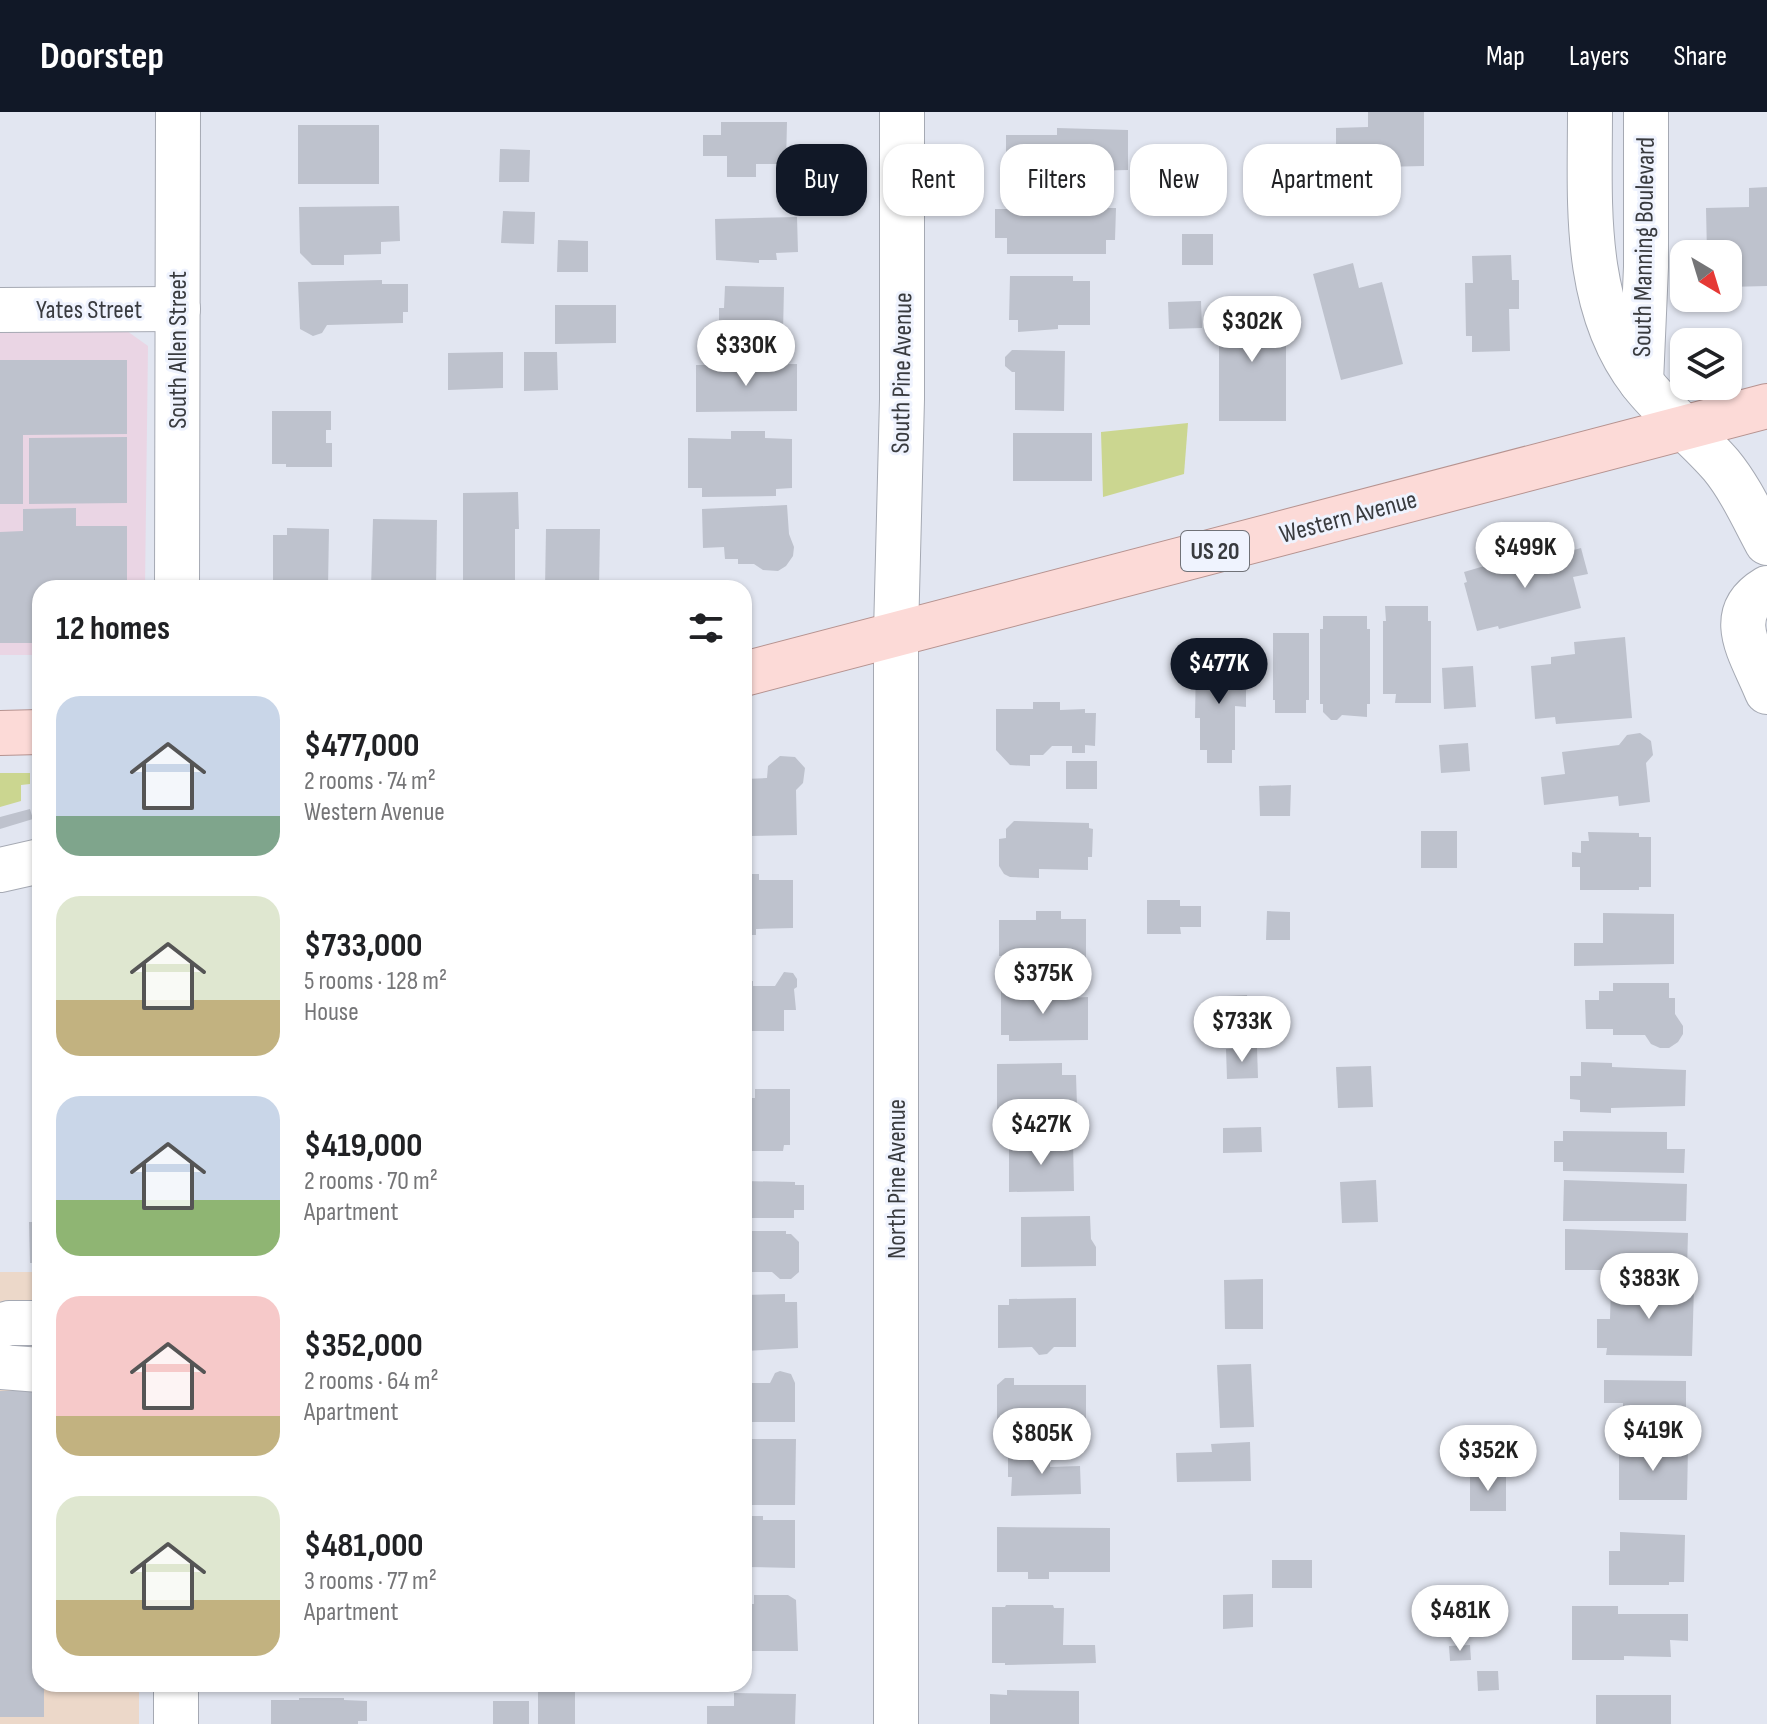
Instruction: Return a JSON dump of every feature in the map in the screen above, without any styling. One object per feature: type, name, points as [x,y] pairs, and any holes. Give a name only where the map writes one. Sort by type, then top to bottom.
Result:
[{"type":"main road","name":"Western Avenue","points":[[752,672],[1767,406]]},
{"type":"main road","points":[[0,733],[32,732]]},
{"type":"street","name":"South Allen Street","points":[[177,580],[178,112]]},
{"type":"street","name":"South Pine Avenue","points":[[896,633],[902,399],[902,112]]},
{"type":"street","name":"South Manning Boulevard","points":[[1590,112],[1590,208],[1599,283],[1613,331],[1641,382],[1732,480],[1767,543]]},
{"type":"street","name":"South Manning Boulevard","points":[[1641,382],[1646,267],[1646,112]]},
{"type":"street","name":"Yates Street","points":[[0,310],[178,309]]},
{"type":"street","points":[[1767,588],[1750,601],[1742,620],[1744,634],[1767,692]]},
{"type":"street","name":"North Pine Avenue","points":[[896,633],[896,1724]]},
{"type":"street","points":[[0,870],[32,863]]},
{"type":"street","points":[[0,1326],[32,1323]]},
{"type":"street","points":[[0,1367],[32,1370]]},
{"type":"shaded area","points":[[120,326],[148,346],[145,580],[32,580],[32,655],[0,655],[0,327]]},
{"type":"shaded area","points":[[0,1272],[32,1272],[32,1692],[139,1692],[139,1724],[0,1724]]},
{"type":"green space","points":[[1188,423],[1184,474],[1103,497],[1101,432]]},
{"type":"green space","points":[[0,773],[30,773],[30,784],[21,785],[21,801],[0,807]]},
{"type":"building","points":[[1368,112],[1424,112],[1424,166],[1401,167],[1401,144],[1336,144],[1336,128],[1368,127]]},
{"type":"building","points":[[721,122],[787,122],[786,144],[776,144],[776,164],[756,164],[756,177],[727,177],[727,156],[703,156],[703,135],[721,135]]},
{"type":"building","points":[[298,125],[379,125],[379,184],[298,184]]},
{"type":"building","points":[[1057,128],[1128,130],[1128,170],[1114,170],[1114,144],[1006,144],[1006,135],[1057,135]]},
{"type":"building","points":[[500,149],[530,150],[529,182],[499,182]]},
{"type":"building","points":[[1767,187],[1767,286],[1742,287],[1742,240],[1707,240],[1706,208],[1749,207],[1749,188]]},
{"type":"building","points":[[399,206],[400,241],[381,242],[381,254],[344,255],[344,265],[312,265],[300,253],[299,207]]},
{"type":"building","points":[[1116,208],[1115,240],[1106,240],[1106,254],[1007,254],[1007,238],[995,238],[995,209],[1000,209],[1000,216],[1114,216]]},
{"type":"building","points":[[503,211],[535,212],[534,244],[501,243]]},
{"type":"building","points":[[797,217],[798,252],[776,253],[777,260],[759,260],[759,263],[716,260],[715,219]]},
{"type":"building","points":[[1182,234],[1213,234],[1213,265],[1182,265]]},
{"type":"building","points":[[558,240],[588,241],[588,272],[557,272]]},
{"type":"building","points":[[1511,255],[1512,280],[1519,280],[1519,309],[1509,309],[1510,351],[1472,352],[1472,336],[1466,336],[1465,283],[1473,283],[1472,256]]},
{"type":"building","points":[[1353,263],[1359,288],[1382,282],[1403,364],[1341,380],[1313,274]]},
{"type":"building","points":[[1010,276],[1073,276],[1073,281],[1090,281],[1090,325],[1058,325],[1058,329],[1018,332],[1018,320],[1009,320]]},
{"type":"building","points":[[382,280],[382,284],[408,284],[408,312],[403,312],[403,323],[327,325],[322,333],[313,336],[300,329],[298,282]]},
{"type":"building","points":[[725,286],[784,287],[783,333],[724,333],[724,320],[719,320],[719,308],[724,308]]},
{"type":"building","points":[[1201,301],[1202,328],[1169,329],[1168,302]]},
{"type":"building","points":[[1239,302],[1264,303],[1264,311],[1286,311],[1286,421],[1219,421],[1219,311],[1239,310]]},
{"type":"building","points":[[555,305],[616,305],[616,343],[555,344]]},
{"type":"building","points":[[1012,350],[1065,351],[1064,411],[1015,410],[1015,372],[1005,366],[1005,357]]},
{"type":"building","points":[[503,352],[503,388],[448,390],[448,353]]},
{"type":"building","points":[[524,352],[557,352],[558,390],[524,391]]},
{"type":"building","points":[[0,360],[127,360],[127,434],[23,435],[23,504],[0,504]]},
{"type":"building","points":[[797,364],[797,411],[696,412],[696,365]]},
{"type":"building","points":[[272,411],[331,411],[331,430],[326,430],[326,443],[332,443],[332,467],[272,464]]},
{"type":"building","points":[[731,431],[765,431],[765,438],[792,439],[792,488],[776,489],[776,496],[702,497],[702,488],[688,488],[688,438],[731,439]]},
{"type":"building","points":[[1013,433],[1092,433],[1092,481],[1013,481]]},
{"type":"building","points":[[127,437],[127,503],[29,504],[29,438]]},
{"type":"building","points":[[518,492],[515,580],[463,580],[463,493]]},
{"type":"building","points":[[787,505],[793,556],[778,571],[763,570],[754,564],[738,564],[738,559],[725,559],[724,547],[703,548],[702,509]]},
{"type":"building","points":[[76,508],[76,526],[127,526],[127,580],[32,580],[32,643],[0,643],[0,532],[23,531],[23,509]]},
{"type":"building","points":[[373,519],[437,520],[436,580],[371,580]]},
{"type":"building","points":[[287,528],[329,529],[328,580],[273,580],[273,535],[287,535]]},
{"type":"building","points":[[546,529],[600,529],[599,580],[545,580]]},
{"type":"building","points":[[1566,548],[1567,552],[1581,548],[1588,574],[1573,577],[1581,608],[1499,629],[1498,626],[1477,631],[1464,572],[1498,562],[1501,573],[1519,569],[1517,561]]},
{"type":"building","points":[[1385,606],[1428,606],[1428,621],[1431,621],[1431,703],[1395,703],[1396,694],[1383,694]]},
{"type":"building","points":[[1323,616],[1367,616],[1367,629],[1370,629],[1370,704],[1367,704],[1367,717],[1342,715],[1337,720],[1331,720],[1323,712],[1323,704],[1320,704],[1320,629],[1323,629]]},
{"type":"building","points":[[1273,633],[1309,633],[1309,700],[1306,700],[1306,713],[1275,713]]},
{"type":"building","points":[[1625,637],[1632,718],[1556,724],[1555,717],[1535,719],[1531,666],[1551,664],[1551,657],[1575,654],[1574,642]]},
{"type":"building","points":[[1196,661],[1246,661],[1246,707],[1235,706],[1232,763],[1207,763],[1207,750],[1200,750],[1200,718],[1195,718]]},
{"type":"building","points":[[1473,666],[1476,707],[1444,709],[1442,668]]},
{"type":"building","points":[[1033,702],[1060,702],[1060,710],[1085,709],[1085,713],[1096,713],[1095,746],[1085,745],[1085,753],[1072,753],[1072,746],[1052,746],[1043,755],[1030,755],[1030,766],[1010,765],[996,750],[996,709],[1033,709]]},
{"type":"building","points":[[1640,733],[1651,741],[1653,755],[1646,763],[1650,802],[1619,806],[1618,796],[1544,805],[1541,777],[1565,774],[1562,752],[1619,745],[1627,735]]},
{"type":"building","points":[[1468,743],[1470,771],[1441,773],[1439,745]]},
{"type":"building","points":[[780,756],[795,757],[805,768],[803,783],[796,790],[797,835],[752,836],[752,779],[767,778],[768,766]]},
{"type":"building","points":[[1066,761],[1097,761],[1097,789],[1066,789]]},
{"type":"building","points":[[1291,785],[1290,816],[1260,816],[1259,786]]},
{"type":"building","points":[[30,809],[32,819],[0,829],[0,817]]},
{"type":"building","points":[[1014,821],[1089,823],[1089,828],[1093,829],[1088,870],[1039,869],[1039,878],[1004,874],[999,866],[999,839],[1006,838],[1006,829]]},
{"type":"building","points":[[1421,831],[1457,831],[1457,868],[1421,868]]},
{"type":"building","points":[[1588,832],[1639,833],[1639,837],[1651,837],[1651,887],[1639,887],[1639,890],[1580,890],[1580,867],[1572,867],[1572,852],[1581,853],[1581,841],[1589,841]]},
{"type":"building","points":[[752,874],[759,874],[759,880],[793,880],[793,928],[756,929],[756,935],[752,935]]},
{"type":"building","points":[[1147,900],[1180,900],[1180,906],[1201,906],[1201,927],[1180,927],[1181,934],[1147,934]]},
{"type":"building","points":[[1036,911],[1061,911],[1061,919],[1086,919],[1086,960],[1014,963],[1008,956],[999,956],[999,920],[1036,920]]},
{"type":"building","points":[[1267,911],[1290,912],[1290,940],[1266,940]]},
{"type":"building","points":[[1603,913],[1674,914],[1674,964],[1574,966],[1574,943],[1603,943]]},
{"type":"building","points":[[784,972],[793,973],[797,979],[794,989],[796,1010],[784,1010],[784,1031],[752,1031],[752,981],[753,986],[775,986]]},
{"type":"building","points":[[1613,983],[1669,983],[1669,998],[1675,998],[1675,1014],[1683,1026],[1678,1042],[1669,1048],[1660,1048],[1651,1044],[1645,1035],[1613,1035],[1613,1029],[1586,1029],[1585,1000],[1599,1000],[1599,991],[1613,991]]},
{"type":"building","points":[[1001,986],[1030,986],[1030,994],[1071,993],[1071,998],[1088,997],[1088,1040],[1009,1041],[1009,1035],[1001,1035]]},
{"type":"building","points":[[1247,995],[1248,1013],[1227,1013],[1226,996]]},
{"type":"building","points":[[1257,1014],[1257,1044],[1226,1045],[1225,1015]]},
{"type":"building","points":[[1257,1048],[1258,1078],[1227,1079],[1226,1049]]},
{"type":"building","points":[[1581,1062],[1612,1063],[1612,1067],[1686,1070],[1685,1106],[1611,1108],[1611,1113],[1580,1112],[1580,1100],[1570,1099],[1570,1076],[1581,1076]]},
{"type":"building","points":[[1062,1063],[1062,1075],[1076,1075],[1077,1106],[1063,1106],[1063,1116],[997,1118],[997,1064]]},
{"type":"building","points":[[1371,1066],[1373,1107],[1338,1108],[1336,1067]]},
{"type":"building","points":[[755,1089],[790,1089],[790,1145],[784,1145],[783,1151],[752,1151],[752,1098],[755,1098]]},
{"type":"building","points":[[1261,1127],[1262,1152],[1223,1153],[1223,1128]]},
{"type":"building","points":[[1563,1131],[1667,1132],[1667,1149],[1685,1149],[1684,1173],[1563,1171],[1563,1162],[1554,1162],[1554,1141],[1563,1141]]},
{"type":"building","points":[[1073,1141],[1074,1191],[1009,1192],[1009,1142]]},
{"type":"building","points":[[1376,1180],[1378,1222],[1342,1223],[1340,1182]]},
{"type":"building","points":[[1564,1180],[1687,1184],[1686,1221],[1563,1221]]},
{"type":"building","points":[[752,1181],[804,1185],[804,1210],[794,1210],[794,1218],[752,1218]]},
{"type":"building","points":[[1090,1216],[1096,1266],[1021,1267],[1021,1217]]},
{"type":"building","points":[[29,1222],[32,1222],[32,1263]]},
{"type":"building","points":[[1565,1229],[1688,1233],[1687,1270],[1565,1270]]},
{"type":"building","points":[[752,1231],[786,1231],[799,1242],[799,1272],[791,1279],[780,1279],[772,1272],[752,1272]]},
{"type":"building","points":[[1263,1279],[1263,1329],[1225,1329],[1224,1280]]},
{"type":"building","points":[[1611,1285],[1694,1286],[1692,1356],[1606,1355],[1607,1348],[1597,1348],[1597,1319],[1610,1319]]},
{"type":"building","points":[[785,1294],[785,1302],[797,1302],[798,1348],[752,1351],[752,1295]]},
{"type":"building","points":[[1076,1298],[1076,1347],[1054,1347],[1047,1354],[1039,1355],[1032,1347],[998,1348],[998,1305],[1009,1305],[1009,1299]]},
{"type":"building","points":[[1251,1364],[1254,1427],[1220,1428],[1217,1365]]},
{"type":"building","points":[[775,1373],[791,1374],[795,1383],[795,1422],[752,1422],[752,1383],[770,1383]]},
{"type":"building","points":[[1005,1378],[1014,1378],[1014,1385],[1086,1385],[1086,1424],[1076,1424],[1076,1431],[1008,1431],[1008,1423],[997,1423],[997,1385]]},
{"type":"building","points":[[1604,1380],[1686,1381],[1686,1428],[1623,1427],[1623,1403],[1604,1403]]},
{"type":"building","points":[[0,1391],[32,1391],[32,1692],[44,1692],[44,1717],[0,1717]]},
{"type":"building","points":[[752,1439],[796,1439],[795,1505],[752,1505]]},
{"type":"building","points":[[1250,1442],[1251,1481],[1177,1482],[1176,1453],[1212,1452],[1211,1444]]},
{"type":"building","points":[[1619,1446],[1688,1446],[1687,1500],[1619,1500]]},
{"type":"building","points":[[1008,1454],[1050,1454],[1050,1467],[1080,1466],[1081,1494],[1011,1496]]},
{"type":"building","points":[[1470,1475],[1506,1475],[1506,1511],[1470,1511]]},
{"type":"building","points":[[752,1516],[763,1516],[763,1520],[795,1520],[795,1568],[752,1567]]},
{"type":"building","points":[[997,1527],[1110,1528],[1110,1572],[1049,1572],[1049,1579],[1028,1579],[1028,1572],[997,1572]]},
{"type":"building","points":[[1620,1532],[1685,1535],[1684,1582],[1609,1585],[1609,1551],[1620,1551]]},
{"type":"building","points":[[1272,1560],[1312,1560],[1312,1588],[1272,1588]]},
{"type":"building","points":[[1253,1594],[1253,1627],[1223,1629],[1223,1595]]},
{"type":"building","points":[[754,1595],[788,1595],[796,1600],[798,1651],[752,1651]]},
{"type":"building","points":[[1053,1605],[1054,1608],[1064,1608],[1063,1645],[1095,1645],[1096,1663],[992,1663],[992,1607]]},
{"type":"building","points":[[1572,1606],[1618,1606],[1618,1614],[1688,1614],[1688,1641],[1670,1640],[1671,1657],[1624,1656],[1624,1660],[1572,1660]]},
{"type":"building","points":[[1470,1645],[1471,1660],[1450,1661],[1449,1646]]},
{"type":"building","points":[[1477,1671],[1498,1671],[1499,1690],[1478,1691]]},
{"type":"building","points":[[1007,1690],[1079,1691],[1079,1724],[990,1724],[990,1694],[1007,1695]]},
{"type":"building","points":[[538,1692],[575,1692],[575,1724],[538,1724]]},
{"type":"building","points":[[734,1693],[796,1694],[795,1724],[707,1724],[707,1706],[734,1706]]},
{"type":"building","points":[[1596,1695],[1671,1695],[1671,1724],[1596,1724]]},
{"type":"building","points":[[271,1700],[367,1701],[367,1721],[358,1721],[358,1724],[271,1724]]},
{"type":"building","points":[[493,1701],[529,1701],[529,1724],[493,1724]]}]
